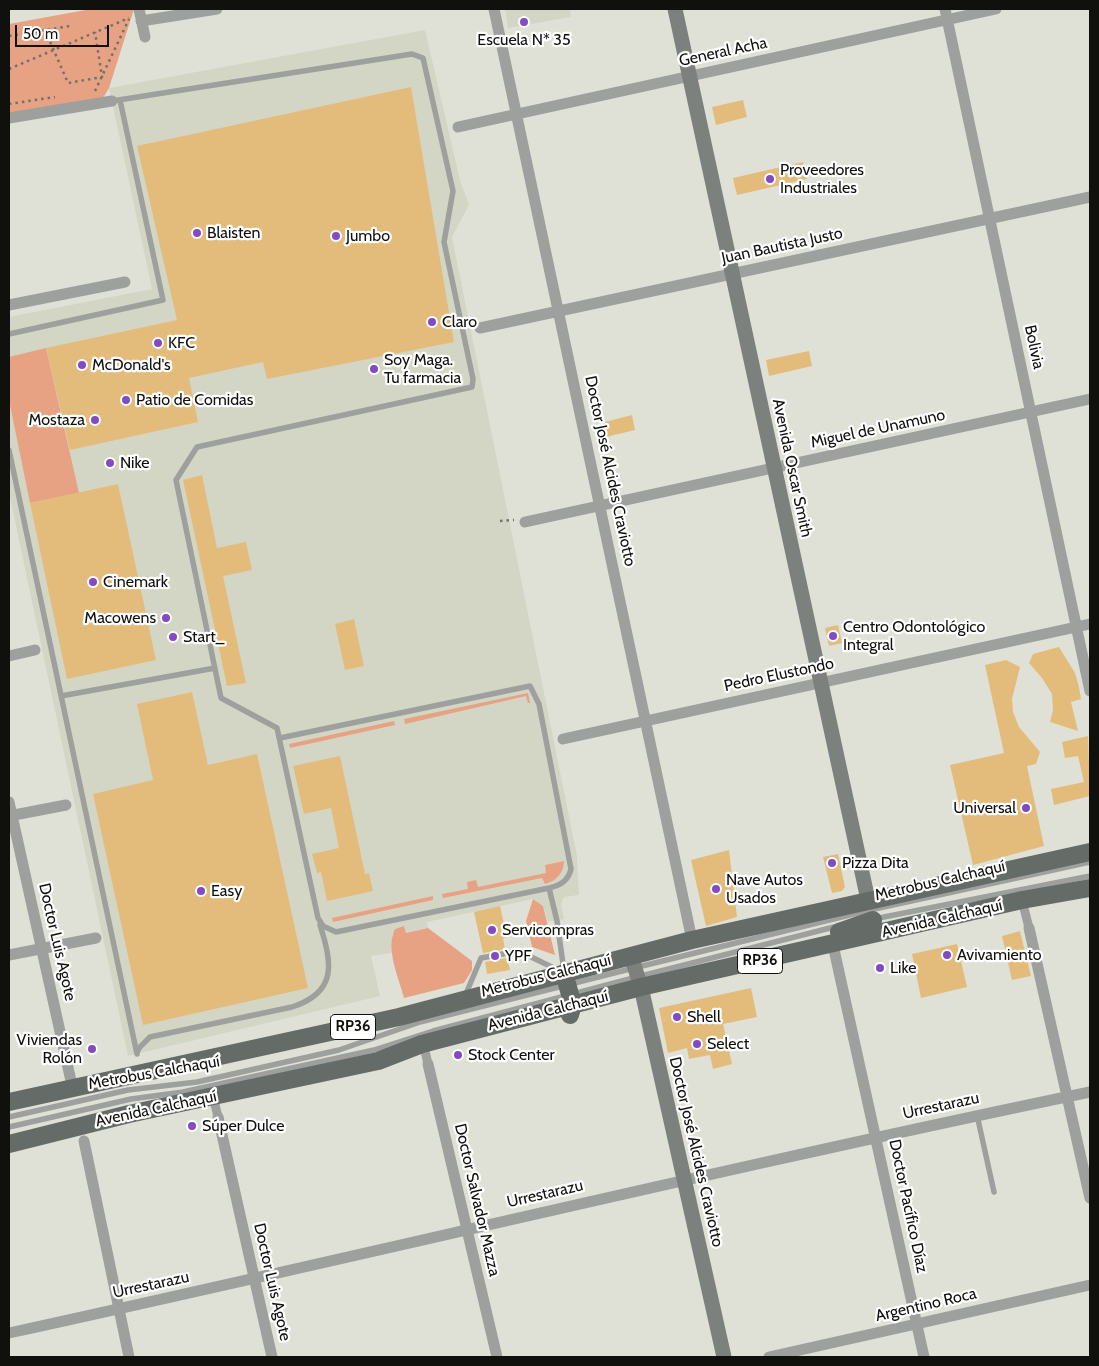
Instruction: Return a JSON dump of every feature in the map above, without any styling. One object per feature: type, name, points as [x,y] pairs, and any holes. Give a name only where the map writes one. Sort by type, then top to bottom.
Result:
[{"type":"main road","name":"Avenida Oscar Smith","points":[[675,9],[872,916]]},
{"type":"main road","name":"Avenida Calchaquí","points":[[9,1144],[82,1133],[213,1096],[378,1061],[569,990],[636,972],[731,966],[833,944],[872,916],[1090,852]]},
{"type":"main road","name":"Avenida Calchaquí","points":[[9,1102],[73,1090],[463,1001],[569,990],[636,972],[692,940],[872,916],[1022,900],[1090,888]]},
{"type":"main road","points":[[731,966],[794,943],[853,929],[872,916]]},
{"type":"main road","name":"Doctor José Alcides Craviotto","points":[[636,972],[724,1357]]},
{"type":"main road","points":[[378,1061],[427,1057],[566,1018],[572,1013],[569,990]]},
{"type":"street","points":[[141,21],[218,9]]},
{"type":"street","name":"Doctor José Alcides Craviotto","points":[[494,9],[692,940]]},
{"type":"street","name":"General Acha","points":[[458,128],[689,76],[947,14],[996,9]]},
{"type":"street","points":[[135,11],[141,21],[144,37]]},
{"type":"street","name":"Bolivia","points":[[947,14],[1090,691]]},
{"type":"street","points":[[9,118],[116,100]]},
{"type":"street","name":"Juan Bautista Justo","points":[[480,328],[1090,197]]},
{"type":"street","points":[[9,305],[124,282]]},
{"type":"street","name":"Miguel de Unamuno","points":[[525,522],[1090,399]]},
{"type":"street","name":"Pedro Elustondo","points":[[563,739],[1090,624]]},
{"type":"street","points":[[9,656],[35,650]]},
{"type":"street","name":"Doctor Luis Agote","points":[[9,802],[10,816],[73,1090]]},
{"type":"street","points":[[10,816],[66,805]]},
{"type":"street","points":[[1022,900],[1090,1198]]},
{"type":"street","points":[[9,955],[96,938]]},
{"type":"street","name":"Doctor Pacífico Díaz","points":[[833,944],[924,1357]]},
{"type":"street","name":"Doctor Salvador Mazza","points":[[427,1057],[497,1357]]},
{"type":"street","name":"Urrestarazu","points":[[9,1333],[254,1280],[684,1180],[1090,1092]]},
{"type":"street","name":"Doctor Luis Agote","points":[[213,1096],[272,1357]]},
{"type":"street","points":[[82,1133],[130,1357]]},
{"type":"street","name":"Argentino Roca","points":[[769,1357],[1090,1285]]},
{"type":"lane","points":[[9,334],[163,300],[116,100],[412,54],[423,58],[453,191],[444,242],[473,379],[472,387],[197,447],[176,480],[222,698],[278,728],[318,918],[330,962],[328,976],[322,990],[314,997],[292,1007],[150,1037],[139,1048],[137,1054],[9,450]]},
{"type":"lane","points":[[61,696],[215,668]]},
{"type":"lane","points":[[280,738],[530,686],[539,704],[571,869],[565,881],[549,888],[336,932],[323,926],[318,918]]},
{"type":"lane","name":"Metrobus Calchaquí","points":[[636,972],[1090,862]]},
{"type":"lane","name":"Metrobus Calchaquí","points":[[636,972],[872,916],[1090,876]]},
{"type":"lane","points":[[549,888],[557,921],[569,990]]},
{"type":"lane","points":[[463,1001],[481,958],[519,951],[569,990]]},
{"type":"lane","name":"Metrobus Calchaquí","points":[[9,1117],[128,1090],[197,1082],[340,1050],[420,1022],[569,990]]},
{"type":"lane","name":"Metrobus Calchaquí","points":[[9,1127],[131,1099],[202,1088],[374,1050],[569,990]]},
{"type":"lane","points":[[977,1115],[994,1192]]},
{"type":"path","points":[[86,92],[96,91],[129,18],[135,11]]},
{"type":"path","points":[[9,69],[129,18]]},
{"type":"path","points":[[9,36],[70,26]]},
{"type":"path","points":[[45,30],[68,83],[102,78]]},
{"type":"path","points":[[95,32],[102,78]]},
{"type":"path","points":[[9,104],[57,97]]},
{"type":"shaded area","points":[[91,9],[134,9],[109,88],[100,103],[9,118],[9,24]]},
{"type":"shaded area","name":"Escuela N* 35","points":[[505,9],[570,9],[571,17],[508,28]]},
{"type":"shaded area","points":[[425,30],[460,180],[469,205],[452,237],[577,856],[579,895],[564,897],[561,904],[564,919],[548,922],[543,906],[533,899],[427,922],[428,928],[406,933],[404,926],[395,929],[392,935],[392,953],[371,956],[380,996],[128,1056],[9,493],[9,317],[152,289],[109,88]]},
{"type":"shaded area","points":[[46,348],[79,493],[30,503],[9,400],[9,357]]},
{"type":"shaded area","points":[[528,693],[530,703],[528,703],[526,696],[405,724],[404,719]]},
{"type":"shaded area","points":[[394,721],[395,725],[290,748],[289,744]]},
{"type":"shaded area","points":[[564,861],[563,869],[559,876],[545,884],[542,878],[443,898],[442,894],[468,889],[467,882],[476,880],[478,887],[546,873],[545,865]]},
{"type":"shaded area","points":[[433,896],[433,900],[333,922],[332,918]]},
{"type":"shaded area","points":[[533,899],[543,906],[555,955],[532,947],[526,921]]},
{"type":"shaded area","points":[[404,926],[406,933],[428,928],[472,961],[472,970],[464,983],[404,998],[394,964],[391,945],[395,929]]},
{"type":"building","name":"Jumbo","points":[[411,87],[454,342],[267,379],[263,362],[189,378],[198,422],[70,450],[46,348],[177,320],[137,146]]},
{"type":"building","points":[[743,100],[747,117],[716,125],[712,107]]},
{"type":"building","name":"Proveedores Industriales","points":[[803,162],[807,179],[737,195],[733,178]]},
{"type":"building","points":[[809,351],[812,366],[769,376],[766,360]]},
{"type":"building","points":[[632,415],[635,430],[606,437],[605,422]]},
{"type":"building","points":[[202,475],[217,548],[246,542],[252,570],[223,576],[246,683],[227,686],[183,480]]},
{"type":"building","name":"Cinemark","points":[[118,484],[156,660],[67,679],[30,503]]},
{"type":"building","points":[[354,619],[364,666],[345,670],[335,624]]},
{"type":"building","name":"Centro Odontológico Integral","points":[[838,625],[842,643],[829,646],[825,628]]},
{"type":"building","points":[[1059,647],[1075,673],[1079,687],[1081,699],[1071,702],[1078,731],[1050,722],[1053,710],[1052,694],[1042,678],[1029,663],[1033,654]]},
{"type":"building","points":[[1006,660],[1020,667],[1012,699],[1013,712],[1019,727],[1040,752],[1036,764],[1027,766],[1044,846],[973,865],[950,765],[1004,753],[985,665]]},
{"type":"building","name":"Easy","points":[[192,692],[208,765],[257,754],[308,988],[143,1025],[93,794],[153,780],[137,704]]},
{"type":"building","points":[[1088,736],[1090,796],[1054,805],[1051,789],[1084,782],[1078,756],[1065,758],[1062,742]]},
{"type":"building","points":[[340,756],[365,874],[369,873],[373,891],[327,901],[321,872],[317,873],[312,854],[339,848],[331,808],[304,814],[293,766]]},
{"type":"building","name":"Nave Autos Usados","points":[[729,850],[737,917],[706,926],[691,860]]},
{"type":"building","points":[[838,854],[845,887],[842,891],[832,893],[823,857]]},
{"type":"building","points":[[500,906],[507,938],[503,938],[505,949],[483,953],[474,912]]},
{"type":"building","points":[[1020,931],[1031,976],[1012,980],[1002,936]]},
{"type":"building","points":[[957,944],[967,987],[921,998],[912,954]]},
{"type":"building","points":[[507,958],[510,970],[487,974],[485,962]]},
{"type":"building","points":[[751,988],[757,1017],[723,1024],[732,1064],[713,1069],[710,1055],[689,1059],[687,1048],[668,1053],[659,1008]]},
{"type":"place","name":"Escuela N* 35","points":[[524,22]]},
{"type":"place","name":"Proveedores Industriales","points":[[770,179]]},
{"type":"place","name":"Blaisten","points":[[197,233]]},
{"type":"place","name":"Jumbo","points":[[336,236]]},
{"type":"place","name":"Claro","points":[[432,322]]},
{"type":"place","name":"KFC","points":[[158,343]]},
{"type":"place","name":"McDonald's","points":[[82,365]]},
{"type":"place","name":"Soy Maga. Tu farmacia","points":[[374,369]]},
{"type":"place","name":"Patio de Comidas","points":[[126,400]]},
{"type":"place","name":"Mostaza","points":[[95,420]]},
{"type":"place","name":"Nike","points":[[110,463]]},
{"type":"place","name":"Cinemark","points":[[93,582]]},
{"type":"place","name":"Macowens","points":[[166,618]]},
{"type":"place","name":"Centro Odontológico Integral","points":[[833,636]]},
{"type":"place","name":"Start_","points":[[173,637]]},
{"type":"place","name":"Universal","points":[[1026,808]]},
{"type":"place","name":"Pizza Dita","points":[[832,863]]},
{"type":"place","name":"Nave Autos Usados","points":[[716,889]]},
{"type":"place","name":"Easy","points":[[201,891]]},
{"type":"place","name":"Servicompras","points":[[492,930]]},
{"type":"place","name":"Avivamiento","points":[[947,955]]},
{"type":"place","name":"YPF","points":[[495,956]]},
{"type":"place","name":"Like","points":[[880,968]]},
{"type":"place","name":"Shell","points":[[677,1017]]},
{"type":"place","name":"Select","points":[[697,1044]]},
{"type":"place","name":"Viviendas Rolón","points":[[92,1049]]},
{"type":"place","name":"Stock Center","points":[[458,1055]]},
{"type":"place","name":"Súper Dulce","points":[[192,1126]]}]
